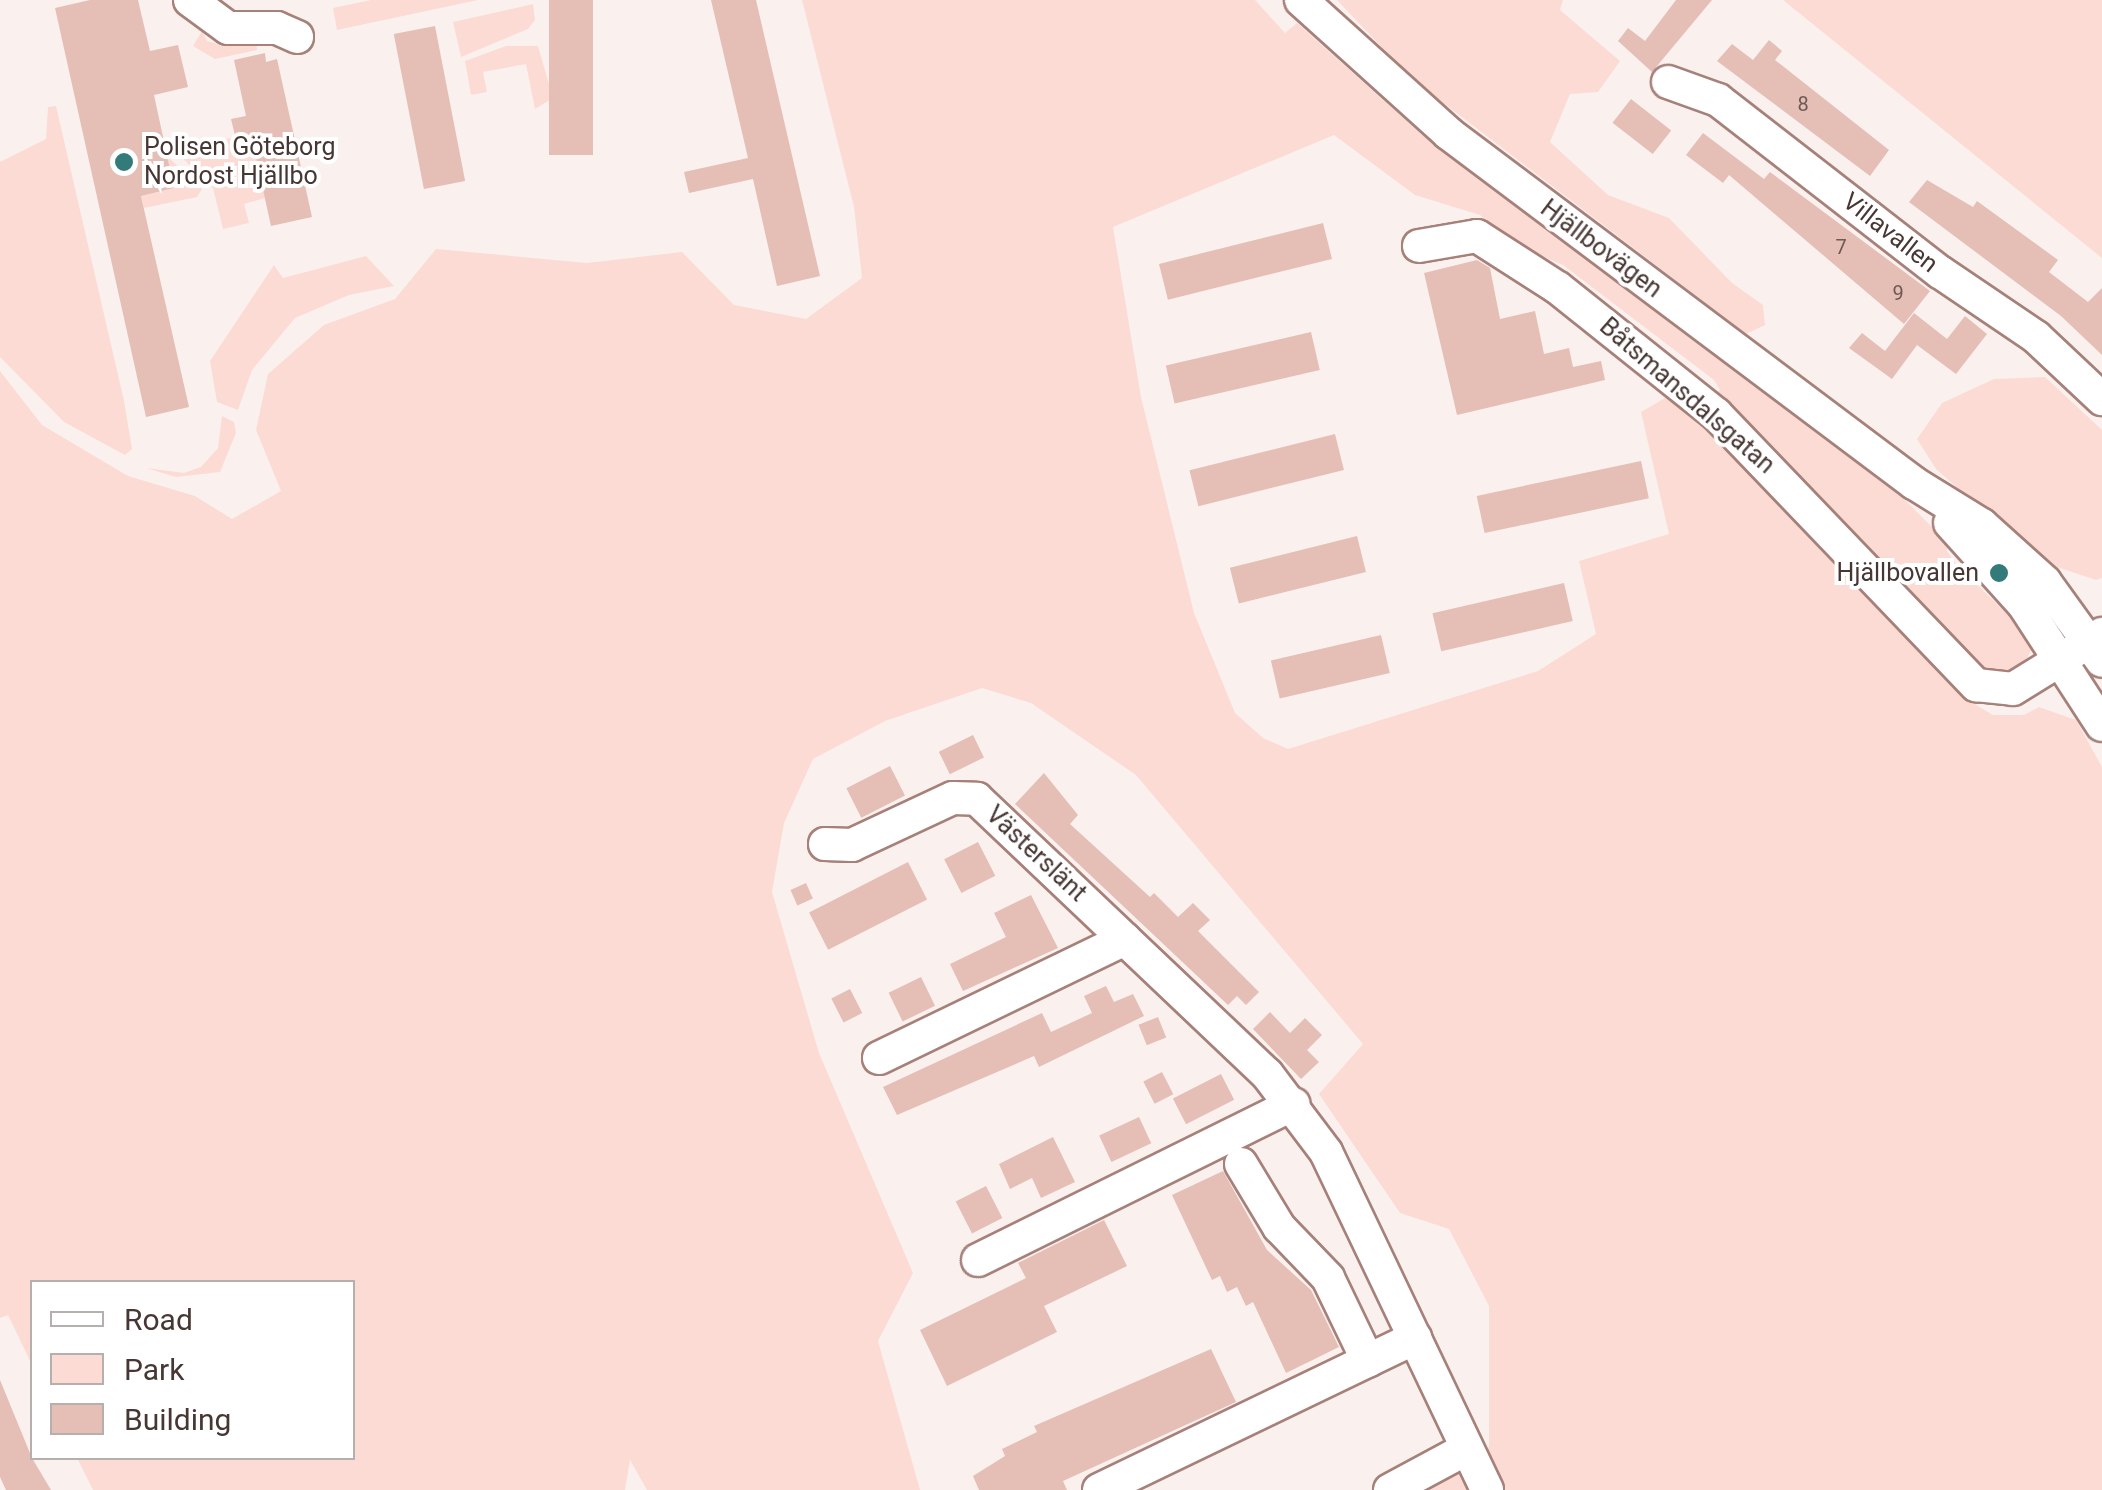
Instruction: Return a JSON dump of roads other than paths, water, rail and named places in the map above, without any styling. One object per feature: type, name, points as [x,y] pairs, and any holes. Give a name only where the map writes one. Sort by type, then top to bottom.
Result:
[{"type":"street","points":[[190,0],[228,28],[277,28],[298,38]]},
{"type":"street","name":"Hjällbovägen","points":[[1301,0],[1448,134],[1914,482],[2007,546],[2045,582],[2098,645],[2060,660]]},
{"type":"street","name":"Villavallen","points":[[1668,82],[1718,100],[1940,272],[2036,337],[2102,400]]},
{"type":"street","name":"Båtsmansdalsgatan","points":[[1419,246],[1477,236],[1558,288],[1716,414],[1976,686],[2013,689],[2060,660]]},
{"type":"street","name":"Hjällbovägen","points":[[1914,482],[2007,584],[2102,725]]},
{"type":"street","name":"Västerslänt","points":[[825,844],[852,845],[954,798],[977,800],[1125,939],[1293,1104],[1368,1232],[1487,1490]]},
{"type":"street","points":[[879,1058],[1125,939]]},
{"type":"street","points":[[978,1260],[1293,1104]]},
{"type":"street","points":[[1241,1164],[1279,1227],[1328,1278],[1368,1361]]},
{"type":"street","points":[[1099,1490],[1414,1338]]},
{"type":"street","points":[[1390,1490],[1466,1449]]},
{"type":"place","name":"Polisen Göteborg Nordost Hjällbo","points":[[124,162]]},
{"type":"place","name":"Hjällbovallen","points":[[1999,573]]}]
